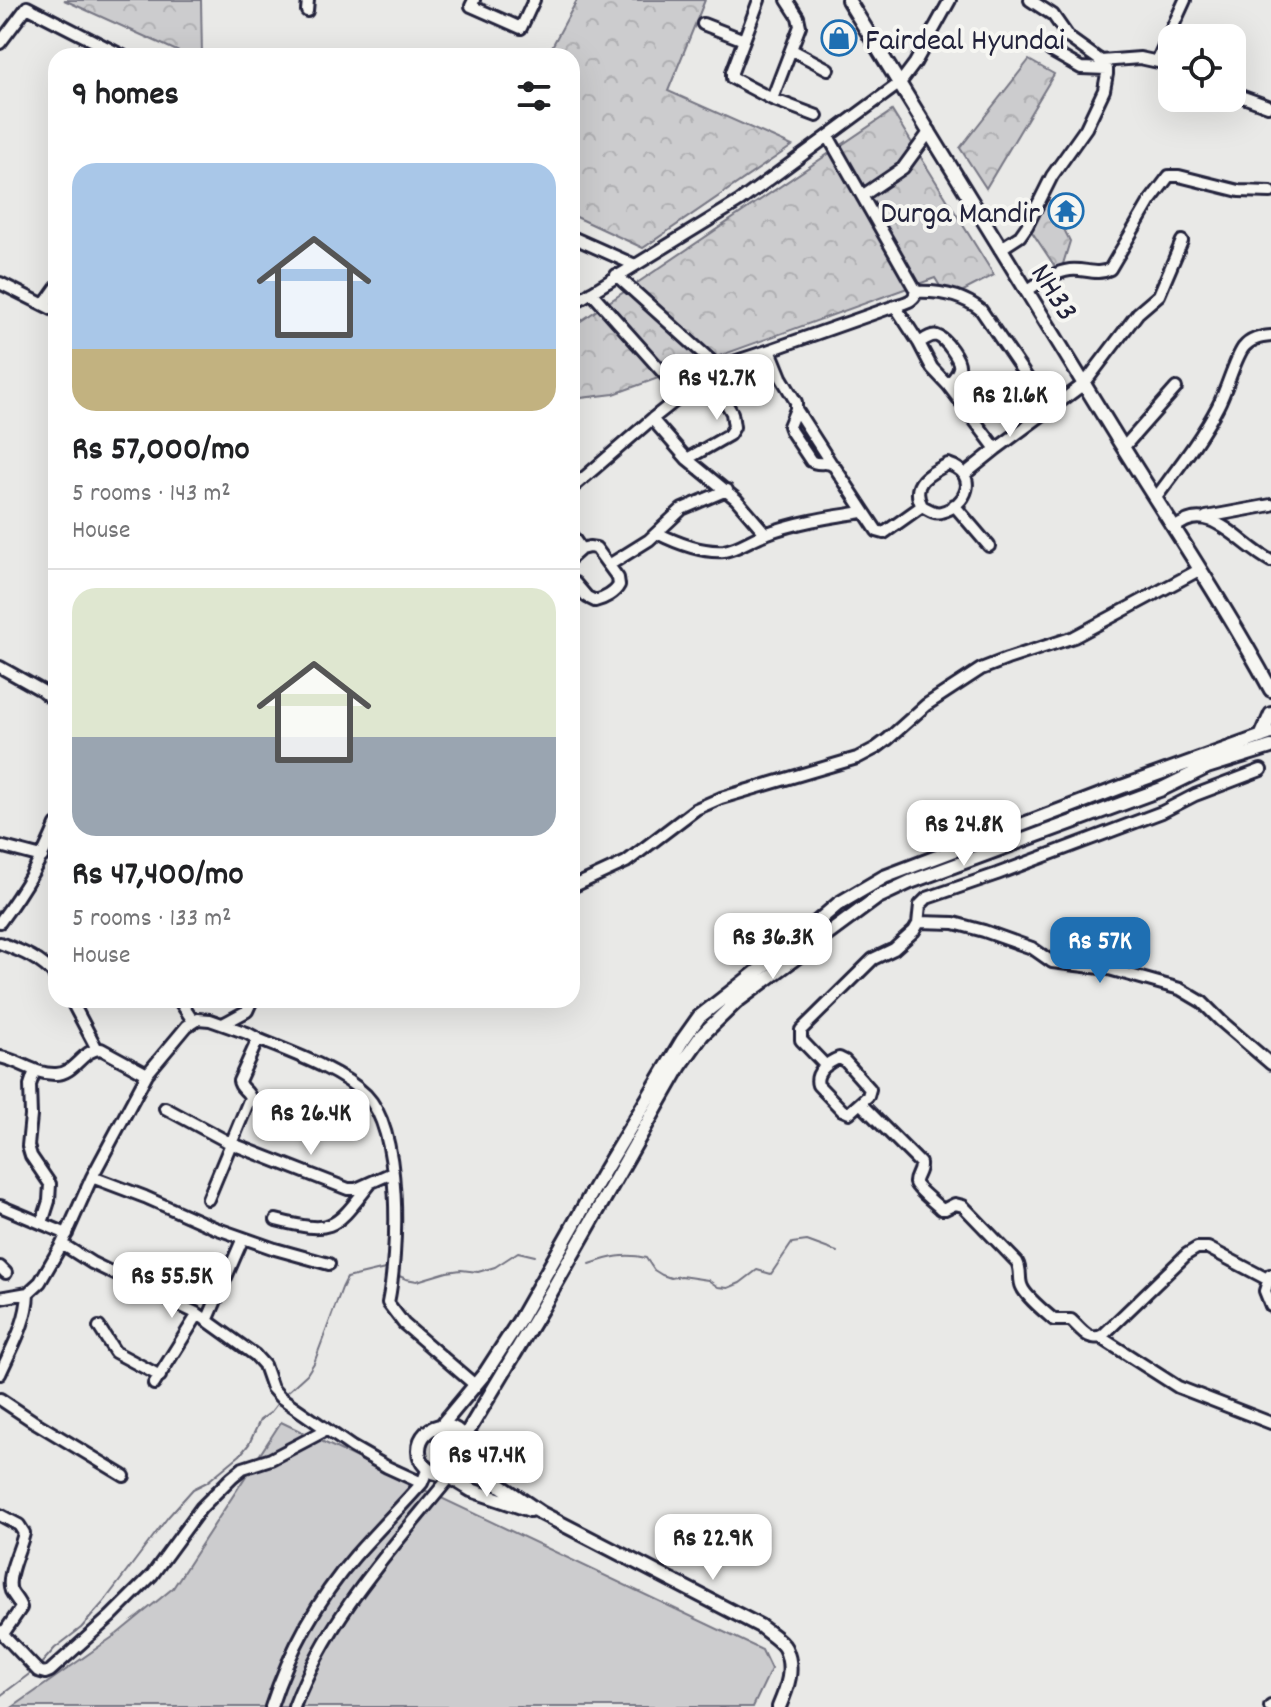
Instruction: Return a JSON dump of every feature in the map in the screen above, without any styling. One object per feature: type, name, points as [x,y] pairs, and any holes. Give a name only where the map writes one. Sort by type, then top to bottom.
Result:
[{"type":"main road","name":"NH33","points":[[848,0],[1239,632],[1271,690]]},
{"type":"main road","points":[[1267,744],[1271,714]]},
{"type":"main road","points":[[441,1426],[486,1372],[519,1321],[603,1173],[699,1017],[838,904],[884,877],[1124,786],[1267,744]]},
{"type":"main road","points":[[432,1470],[448,1473],[458,1468],[465,1459],[466,1443],[680,1066],[702,1035],[736,1002],[878,897],[910,882],[1162,789],[1207,767],[1267,744]]},
{"type":"main road","points":[[541,1513],[471,1490],[432,1470],[422,1461],[419,1452],[424,1434],[432,1428],[450,1426],[458,1431],[498,1484],[541,1513],[760,1626],[784,1646],[790,1671],[789,1684],[779,1707]]},
{"type":"street","points":[[474,0],[471,6],[521,28],[534,0]]},
{"type":"street","points":[[759,0],[732,78],[772,99],[817,116]]},
{"type":"street","points":[[772,99],[800,26],[787,0]]},
{"type":"street","points":[[580,299],[740,201],[900,83],[915,63],[950,0]]},
{"type":"street","points":[[1030,0],[1053,15],[1072,41],[1104,65]]},
{"type":"street","points":[[1051,51],[1081,68],[1132,57],[1157,61],[1185,0]]},
{"type":"street","points":[[0,43],[27,7],[107,48]]},
{"type":"street","points":[[703,24],[744,40]]},
{"type":"street","points":[[792,50],[828,69]]},
{"type":"street","points":[[1000,249],[1020,236],[1052,176],[1086,128],[1104,90],[1104,65]]},
{"type":"street","points":[[1246,97],[1270,105]]},
{"type":"street","points":[[862,196],[903,168],[930,131]]},
{"type":"street","points":[[580,481],[713,371],[914,298],[916,292],[828,136]]},
{"type":"street","points":[[1026,291],[1063,271],[1100,273],[1110,269],[1150,201],[1169,176],[1245,192],[1271,192]]},
{"type":"street","points":[[580,241],[635,265]]},
{"type":"street","points":[[965,474],[1084,384],[1138,313],[1159,295],[1182,241]]},
{"type":"street","points":[[616,275],[713,371],[732,413],[734,427],[729,435],[687,459]]},
{"type":"street","points":[[0,283],[48,307]]},
{"type":"street","points":[[591,292],[683,395]]},
{"type":"street","points":[[916,292],[943,292],[981,310],[1049,410]]},
{"type":"street","points":[[44,305],[48,299]]},
{"type":"street","points":[[895,306],[932,368],[996,449]]},
{"type":"street","points":[[919,343],[937,336],[952,350],[959,368],[948,385]]},
{"type":"street","points":[[1155,499],[1207,427],[1245,346],[1254,339],[1271,336]]},
{"type":"street","points":[[770,350],[796,402],[790,428],[809,460],[815,464],[832,465]]},
{"type":"street","points":[[1123,448],[1176,388]]},
{"type":"street","points":[[796,409],[877,531],[884,533],[922,506]]},
{"type":"street","points":[[652,419],[687,459],[736,499],[766,534]]},
{"type":"street","points":[[948,464],[965,474],[968,486],[954,505],[942,512],[933,512],[922,506],[917,491],[920,483],[933,472],[948,464]]},
{"type":"street","points":[[609,565],[657,533],[682,509],[727,490]]},
{"type":"street","points":[[954,505],[989,546]]},
{"type":"street","points":[[1174,529],[1187,519],[1271,505]]},
{"type":"street","points":[[657,533],[683,544],[721,551],[810,521],[863,512]]},
{"type":"street","points":[[1206,517],[1271,561]]},
{"type":"street","points":[[580,589],[595,601],[604,598],[619,585],[618,578],[594,547],[581,549]]},
{"type":"street","points":[[580,883],[626,862],[707,803],[868,753],[926,705],[981,669],[1074,637],[1199,570]]},
{"type":"street","points":[[0,667],[48,696]]},
{"type":"street","points":[[826,1066],[801,1040],[801,1030],[873,959],[894,949],[914,931],[924,900],[1162,812],[1195,795],[1261,770]]},
{"type":"street","points":[[0,922],[4,909],[42,857],[48,843]]},
{"type":"street","points":[[0,846],[42,857]]},
{"type":"street","points":[[919,922],[954,923],[1032,948],[1052,962],[1124,972],[1180,989],[1202,1002],[1271,1064]]},
{"type":"street","points":[[0,943],[32,956],[48,967]]},
{"type":"street","points":[[75,1008],[97,1049]]},
{"type":"street","points":[[184,1008],[193,1021]]},
{"type":"street","points":[[223,1024],[248,1008]]},
{"type":"street","points":[[0,1298],[28,1293],[40,1282],[65,1239],[92,1177],[147,1074],[187,1026],[193,1021],[210,1020],[247,1033],[341,1076],[375,1106],[389,1150],[396,1232],[388,1303],[404,1324],[475,1385]]},
{"type":"street","points":[[208,1199],[250,1096],[239,1085],[239,1078],[258,1039]]},
{"type":"street","points":[[0,1057],[54,1074],[63,1073],[90,1051],[97,1049],[147,1074]]},
{"type":"street","points":[[834,1059],[842,1059],[870,1089],[870,1094],[861,1104],[849,1113],[845,1112],[818,1085],[817,1075],[834,1059]]},
{"type":"street","points":[[35,1070],[30,1089],[28,1146],[31,1156],[50,1184],[49,1201],[42,1223]]},
{"type":"street","points":[[861,1104],[920,1163],[916,1185],[941,1209],[955,1204],[963,1206],[1017,1262],[1022,1288],[1052,1319],[1071,1320],[1090,1337],[1100,1337],[1178,1387],[1271,1423]]},
{"type":"street","points":[[165,1108],[230,1143],[348,1189],[356,1189],[392,1173]]},
{"type":"street","points":[[92,1177],[215,1228],[329,1264]]},
{"type":"street","points":[[276,1220],[310,1228],[328,1226],[348,1212],[372,1182]]},
{"type":"street","points":[[0,1206],[42,1223],[92,1263],[202,1318],[255,1355],[264,1365],[272,1388],[282,1399],[352,1447],[422,1483]]},
{"type":"street","points":[[99,1327],[115,1352],[157,1380],[202,1318],[243,1238]]},
{"type":"street","points":[[1100,1337],[1197,1248],[1212,1250],[1269,1276],[1265,1296],[1271,1306]]},
{"type":"street","points":[[0,1374],[23,1325],[28,1293]]},
{"type":"street","points":[[0,1399],[124,1476]]},
{"type":"street","points":[[0,1515],[19,1525],[24,1533],[10,1585],[21,1608],[1,1632],[36,1669],[45,1673],[54,1669],[152,1575],[201,1508],[232,1477],[243,1468],[271,1459],[326,1430]]},
{"type":"street","points":[[271,1707],[285,1666],[318,1607],[353,1558],[432,1470]]},
{"type":"street","points":[[294,1707],[308,1672],[360,1586],[450,1477]]},
{"type":"green space","points":[[64,0],[201,0],[202,48],[170,48]]},
{"type":"green space","points":[[577,0],[705,0],[668,91],[792,146],[643,248],[580,219],[580,48],[551,48]]},
{"type":"green space","points":[[1029,60],[1054,74],[986,188],[960,148]]},
{"type":"green space","points":[[892,111],[994,275],[948,299],[935,278],[614,394],[580,398],[580,322]]},
{"type":"green space","points":[[1047,196],[1070,241],[1063,264],[1056,268],[1030,229]]},
{"type":"green space","points":[[281,1422],[762,1650],[771,1669],[753,1707],[13,1707],[117,1634],[173,1588]]},
{"type":"waterway","points":[[590,1264],[618,1256],[646,1258],[662,1275],[708,1280],[718,1287],[728,1288],[757,1270],[771,1274],[792,1243],[807,1241],[837,1252]]},
{"type":"waterway","points":[[397,1275],[417,1281],[447,1272],[478,1272],[495,1267],[518,1252],[535,1256]]},
{"type":"waterway","points":[[284,1395],[307,1374],[314,1363],[347,1278],[388,1270]]},
{"type":"waterway","points":[[40,1665],[103,1603],[193,1489],[207,1482],[240,1455],[260,1420],[280,1400]]},
{"type":"waterway","points":[[0,1696],[32,1672]]},
{"type":"place","name":"Fairdeal Hyundai","points":[[839,38]]},
{"type":"place","name":"Durga Mandir","points":[[1066,211]]}]
